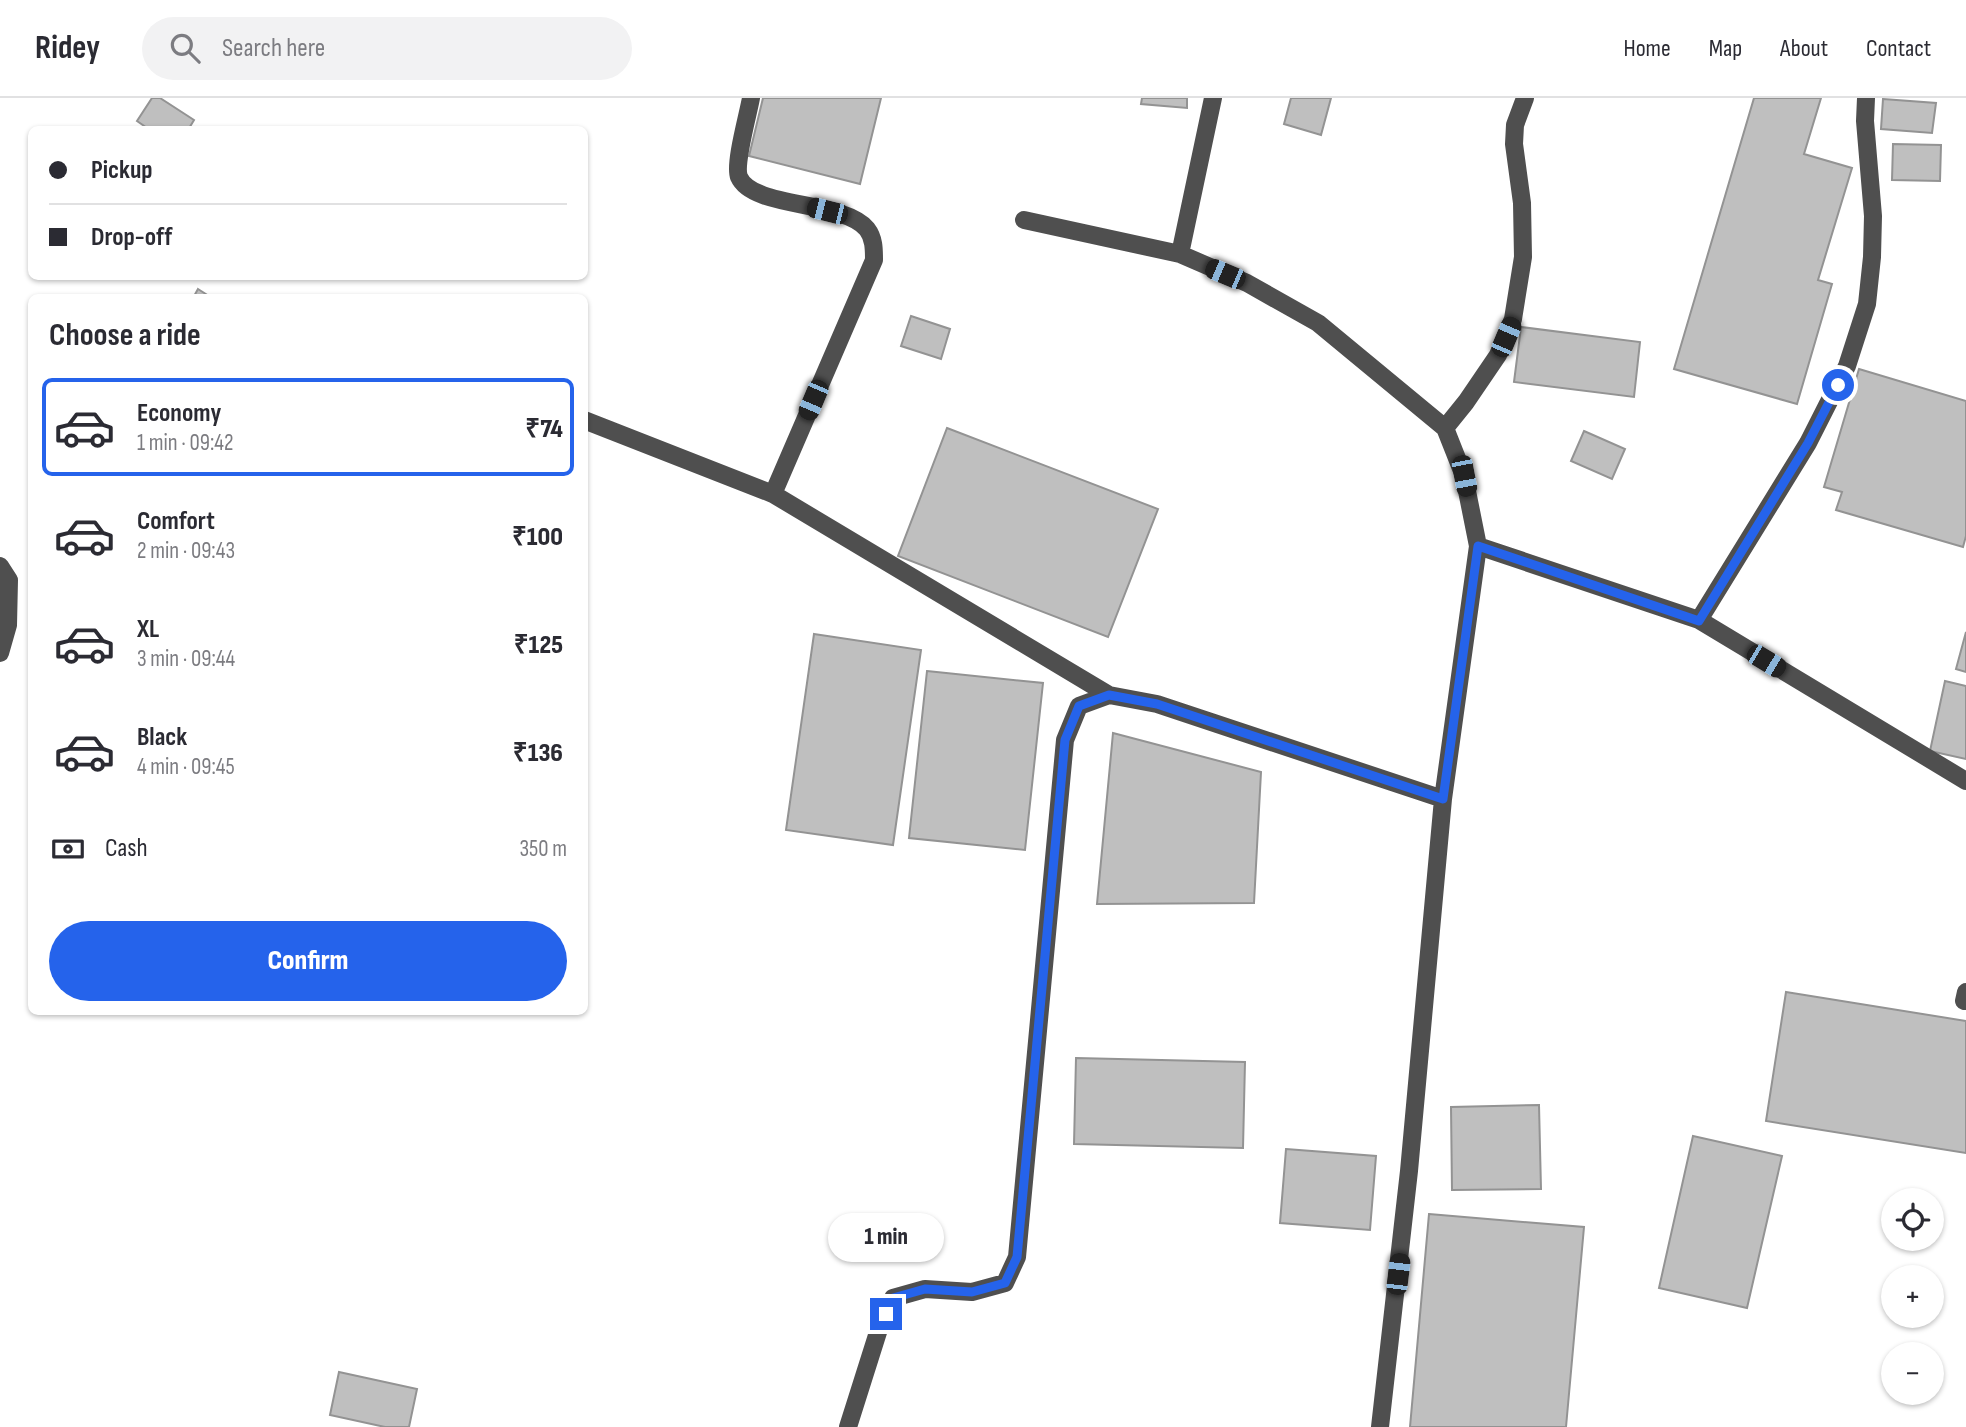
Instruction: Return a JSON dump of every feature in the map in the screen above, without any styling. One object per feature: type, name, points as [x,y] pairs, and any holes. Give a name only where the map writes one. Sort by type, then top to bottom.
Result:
[{"type":"street","points":[[751,98],[737,163],[739,177],[746,187],[760,194],[849,217],[866,228],[873,243],[873,260],[774,494]]},
{"type":"street","points":[[1180,254],[1213,98]]},
{"type":"street","points":[[1445,428],[1498,355],[1513,319],[1523,257],[1522,203],[1514,144],[1515,125],[1525,98]]},
{"type":"street","points":[[1699,621],[1808,443],[1847,366],[1867,304],[1873,216],[1865,121],[1866,98]]},
{"type":"street","points":[[1024,220],[1180,254],[1247,283],[1318,323],[1445,428],[1464,476],[1478,546],[1443,799],[1409,1171],[1380,1427]]},
{"type":"street","points":[[588,422],[774,494],[1109,695],[1157,704],[1443,799]]},
{"type":"street","points":[[1478,546],[1699,621],[1966,781]]},
{"type":"street","points":[[0,566],[9,580],[8,625],[0,653]]},
{"type":"street","points":[[848,1427],[879,1329],[893,1298],[925,1289],[972,1292],[1005,1283],[1017,1257],[1065,740],[1079,706],[1109,695]]},
{"type":"street","points":[[1966,992],[1966,1001]]},
{"type":"building","points":[[152,98],[160,98],[194,120],[190,126],[144,126],[137,121]]},
{"type":"building","points":[[763,98],[881,98],[860,184],[749,156]]},
{"type":"building","points":[[1142,98],[1187,98],[1187,108],[1141,104]]},
{"type":"building","points":[[1291,98],[1331,98],[1321,135],[1284,124]]},
{"type":"building","points":[[1754,98],[1821,98],[1804,154],[1852,168],[1818,280],[1832,284],[1797,404],[1674,369]]},
{"type":"building","points":[[1883,99],[1936,103],[1932,133],[1881,129]]},
{"type":"building","points":[[1893,144],[1941,145],[1940,181],[1892,180]]},
{"type":"building","points":[[911,316],[950,329],[941,359],[901,346]]},
{"type":"building","points":[[1521,327],[1640,342],[1634,397],[1514,382]]},
{"type":"building","points":[[1859,369],[1966,401],[1966,536],[1963,547],[1836,510],[1842,492],[1824,487]]},
{"type":"building","points":[[947,428],[1158,509],[1108,637],[898,556]]},
{"type":"building","points":[[1584,431],[1625,449],[1612,479],[1571,461]]},
{"type":"building","points":[[1966,632],[1966,672],[1956,669]]},
{"type":"building","points":[[814,634],[921,650],[893,845],[786,830]]},
{"type":"building","points":[[927,671],[1043,683],[1025,850],[909,838]]},
{"type":"building","points":[[1945,681],[1966,686],[1966,759],[1930,751]]},
{"type":"building","points":[[1113,733],[1261,772],[1254,903],[1097,904]]},
{"type":"building","points":[[1786,992],[1966,1021],[1966,1153],[1766,1121]]},
{"type":"building","points":[[1076,1058],[1245,1062],[1243,1148],[1074,1144]]},
{"type":"building","points":[[1539,1105],[1541,1189],[1452,1190],[1451,1107]]},
{"type":"building","points":[[1693,1136],[1782,1156],[1747,1308],[1659,1288]]},
{"type":"building","points":[[1286,1149],[1376,1156],[1370,1230],[1280,1223]]},
{"type":"building","points":[[1429,1214],[1584,1227],[1566,1427],[1410,1427]]},
{"type":"building","points":[[339,1372],[417,1389],[409,1427],[385,1427],[330,1415]]},
{"type":"route","points":[[886,1314],[893,1298],[925,1289],[972,1292],[1005,1283],[1017,1257],[1065,740],[1079,706],[1109,695],[1157,704],[1443,799],[1478,546],[1699,621],[1808,443],[1838,385]]}]
